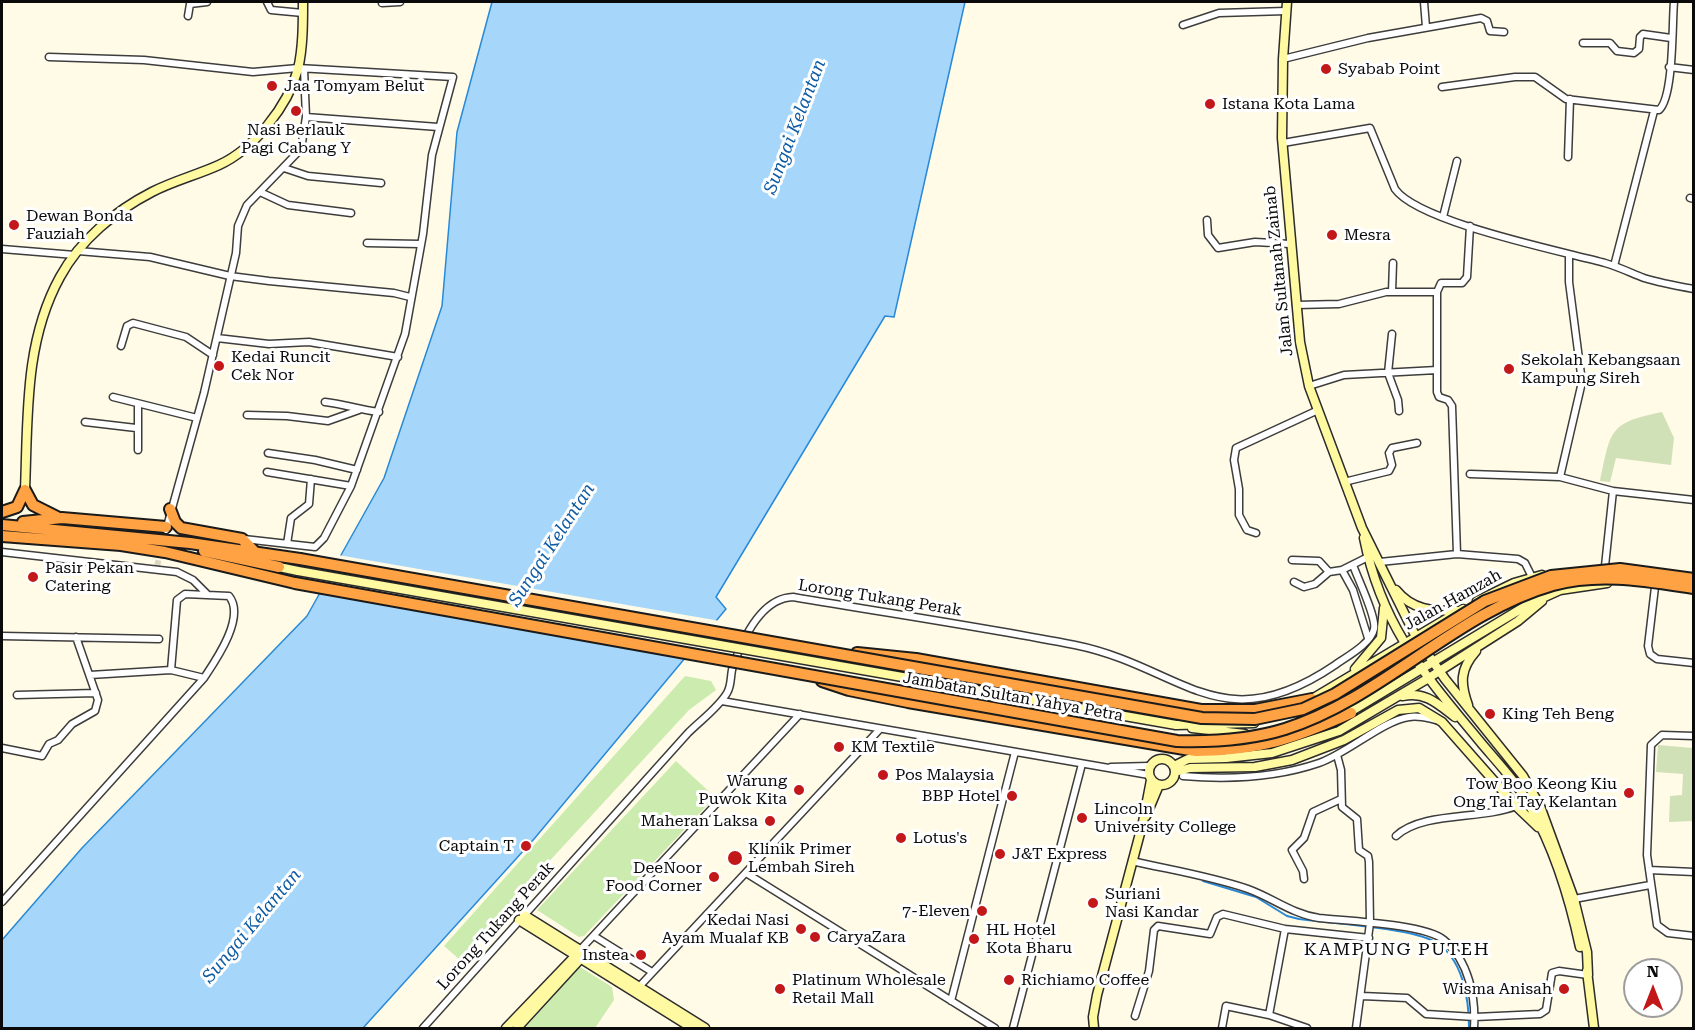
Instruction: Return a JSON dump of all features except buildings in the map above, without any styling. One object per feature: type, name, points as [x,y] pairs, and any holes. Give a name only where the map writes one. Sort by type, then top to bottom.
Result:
[{"type":"highway","points":[[2,512],[17,507],[25,490],[39,510],[62,518]]},
{"type":"highway","points":[[170,509],[175,522],[181,528],[242,538],[254,551]]},
{"type":"highway","points":[[2,524],[62,518],[166,528]]},
{"type":"highway","points":[[2,524],[166,547],[279,567]]},
{"type":"highway","points":[[2,536],[80,540],[150,550]]},
{"type":"highway","points":[[2,543],[150,550],[166,547]]},
{"type":"highway","name":"Jambatan Sultan Yahya Petra","points":[[166,547],[254,551],[1202,718],[1255,719],[1281,715],[1319,702],[1485,601],[1524,584],[1551,576],[1599,570],[1643,571],[1694,577]]},
{"type":"highway","name":"Jambatan Sultan Yahya Petra","points":[[166,547],[295,583],[1177,741],[1246,739],[1285,729],[1325,713],[1497,607],[1530,593],[1579,580],[1607,578],[1694,590]]},
{"type":"highway","points":[[812,649],[916,659],[1202,710],[1255,710],[1312,699]]},
{"type":"highway","points":[[808,675],[849,690],[1180,750],[1245,749],[1292,739],[1351,714]]},
{"type":"main road","points":[[25,490],[26,426],[39,331],[47,303],[76,253],[108,220],[151,192],[220,165],[240,153],[270,121],[301,69],[303,2]]},
{"type":"main road","name":"Jalan Sultanah Zainab","points":[[1287,6],[1283,59],[1283,143],[1296,305],[1308,386],[1362,528]]},
{"type":"main road","points":[[1362,528],[1368,557],[1384,603],[1404,644],[1427,679],[1523,795],[1541,830],[1568,901],[1588,975]]},
{"type":"main road","points":[[1362,528],[1416,637],[1439,671],[1533,790],[1575,899],[1587,952],[1594,1029]]},
{"type":"main road","name":"Jalan Hamzah","points":[[1176,725],[1229,725],[1270,720],[1291,713],[1490,593],[1532,577],[1605,566],[1643,568],[1694,577]]},
{"type":"main road","name":"Jambatan Sultan Yahya Petra","points":[[279,567],[1176,725]]},
{"type":"main road","points":[[1388,580],[1410,604],[1434,611],[1459,611]]},
{"type":"main road","points":[[1176,725],[1205,732],[1258,733],[1288,730],[1351,714],[1478,635],[1552,593],[1581,585],[1607,583],[1694,590]]},
{"type":"main road","points":[[1159,785],[1170,782],[1188,759],[1251,757],[1294,747],[1339,730],[1427,679],[1495,635],[1552,593]]},
{"type":"main road","points":[[1347,678],[1381,638],[1385,620],[1384,603]]},
{"type":"main road","points":[[1459,611],[1447,623],[1449,635],[1460,640],[1478,635]]},
{"type":"main road","points":[[1471,712],[1462,688],[1464,669],[1477,651],[1495,635]]},
{"type":"main road","points":[[1396,698],[1412,694],[1427,697],[1469,728]]},
{"type":"main road","points":[[1178,771],[1190,768],[1255,767],[1292,760],[1336,744],[1398,710],[1413,707],[1442,722],[1516,806],[1541,830]]},
{"type":"main road","points":[[1087,1029],[1093,1017],[1143,822],[1150,773],[1160,758],[1168,760],[1178,771]]},
{"type":"main road","points":[[1150,773],[1159,785]]},
{"type":"main road","points":[[1143,822],[1159,785]]},
{"type":"main road","points":[[521,917],[636,990],[692,1029]]},
{"type":"main road","points":[[506,1029],[581,955]]},
{"type":"main road","points":[[517,1029],[581,955]]},
{"type":"main road","points":[[636,990],[705,1029]]},
{"type":"main road","points":[[1093,1017],[1094,1029]]},
{"type":"street","points":[[188,16],[190,4],[207,2]]},
{"type":"street","points":[[267,2],[271,10],[303,13]]},
{"type":"street","points":[[382,3],[400,2]]},
{"type":"street","points":[[1424,2],[1426,27]]},
{"type":"street","points":[[1442,87],[1535,77],[1560,97],[1654,111],[1662,107],[1666,100],[1674,2]]},
{"type":"street","points":[[1183,26],[1219,13],[1287,6]]},
{"type":"street","points":[[1283,59],[1368,38],[1481,18],[1487,21],[1490,31],[1504,32]]},
{"type":"street","points":[[1583,43],[1608,43],[1617,51],[1634,52],[1639,50],[1640,37],[1643,34],[1671,38]]},
{"type":"street","points":[[49,57],[144,60],[253,72],[301,69],[453,77],[438,127],[405,334],[351,486],[321,543],[315,547],[242,538]]},
{"type":"street","points":[[1669,66],[1694,70]]},
{"type":"street","points":[[166,528],[213,355],[241,215],[301,149],[306,117],[301,69]]},
{"type":"street","points":[[1568,157],[1570,99]]},
{"type":"street","points":[[1614,266],[1654,111]]},
{"type":"street","points":[[306,117],[438,127]]},
{"type":"street","points":[[1283,143],[1370,128],[1395,189],[1401,198],[1419,209],[1470,226],[1614,266],[1646,279],[1694,289]]},
{"type":"street","points":[[1443,217],[1457,161]]},
{"type":"street","points":[[284,168],[307,176],[381,183]]},
{"type":"street","points":[[260,192],[288,205],[351,213]]},
{"type":"street","points":[[1207,220],[1208,235],[1218,248],[1255,242],[1290,244]]},
{"type":"street","points":[[1457,554],[1452,406],[1448,400],[1437,394],[1437,292],[1441,283],[1462,283],[1467,277],[1470,226]]},
{"type":"street","points":[[367,243],[420,244]]},
{"type":"street","points":[[2,249],[159,259],[230,276],[394,293],[410,297]]},
{"type":"street","points":[[1560,477],[1582,382],[1569,282],[1569,254]]},
{"type":"street","points":[[1392,292],[1393,263]]},
{"type":"street","points":[[1296,305],[1339,304],[1392,292],[1437,292]]},
{"type":"street","points":[[122,346],[127,326],[133,323],[186,337],[213,355]]},
{"type":"street","points":[[1392,334],[1388,373],[1398,400],[1399,411]]},
{"type":"street","points":[[217,338],[269,344],[309,342],[398,357]]},
{"type":"street","points":[[1308,386],[1344,375],[1437,370]]},
{"type":"street","points":[[113,397],[197,418]]},
{"type":"street","points":[[325,402],[349,405],[359,410],[379,411]]},
{"type":"street","points":[[138,404],[136,428],[138,450]]},
{"type":"street","points":[[247,415],[287,416],[328,422],[359,410]]},
{"type":"street","points":[[1256,533],[1247,530],[1239,517],[1239,489],[1235,467],[1236,448],[1316,411]]},
{"type":"street","points":[[85,422],[136,428]]},
{"type":"street","points":[[1344,482],[1389,471],[1392,465],[1389,453],[1392,448],[1417,443]]},
{"type":"street","points":[[268,453],[315,460],[357,470]]},
{"type":"street","points":[[267,472],[351,486]]},
{"type":"street","points":[[1470,474],[1560,477],[1613,491],[1694,500]]},
{"type":"street","points":[[287,544],[291,518],[309,504],[310,479]]},
{"type":"street","points":[[1605,566],[1613,491]]},
{"type":"street","points":[[2,552],[157,567],[186,576],[207,594]]},
{"type":"street","points":[[1380,562],[1457,554],[1521,559],[1532,577]]},
{"type":"street","points":[[1293,582],[1304,587],[1315,584],[1329,572],[1342,570],[1368,557]]},
{"type":"street","points":[[1292,560],[1319,561],[1329,572]]},
{"type":"street","points":[[1353,565],[1374,624],[1368,638]]},
{"type":"street","points":[[1342,570],[1353,590],[1368,638]]},
{"type":"street","points":[[1655,587],[1648,646],[1650,654],[1657,659],[1694,663]]},
{"type":"street","points":[[2,902],[204,678],[225,647],[233,606],[229,596],[185,594],[177,600],[171,670]]},
{"type":"street","name":"Lorong Tukang Perak","points":[[423,1029],[688,733],[722,701],[729,690],[733,667],[754,623],[773,600],[794,597],[997,630],[1091,649],[1126,660],[1201,693],[1228,699],[1265,698],[1290,690],[1339,662],[1368,638]]},
{"type":"street","points":[[2,636],[159,639]]},
{"type":"street","points":[[2,748],[44,756],[50,744],[58,740],[72,724],[95,711],[98,700],[76,637]]},
{"type":"street","points":[[90,675],[171,670],[204,678]]},
{"type":"street","points":[[17,694],[96,693]]},
{"type":"street","points":[[722,701],[1099,767],[1150,773]]},
{"type":"street","points":[[1178,771],[1213,778],[1266,776],[1319,763],[1402,718],[1423,713]]},
{"type":"street","points":[[581,955],[588,942],[800,714]]},
{"type":"street","points":[[636,990],[880,729]]},
{"type":"street","points":[[1694,736],[1662,735],[1651,745],[1649,870],[1657,925],[1668,933],[1694,936]]},
{"type":"street","points":[[951,1001],[1015,752]]},
{"type":"street","points":[[1336,755],[1341,770],[1341,799],[1346,813],[1357,819],[1359,850],[1368,856],[1370,924],[1356,1029]]},
{"type":"street","points":[[1014,1029],[1082,764]]},
{"type":"street","points":[[1304,879],[1303,871],[1292,850],[1304,837],[1313,812],[1341,799]]},
{"type":"street","points":[[1396,836],[1402,831],[1428,821],[1501,812],[1516,806]]},
{"type":"street","points":[[1132,861],[1234,884],[1305,915],[1422,931],[1444,940],[1464,969],[1470,984],[1474,1029]]},
{"type":"street","points":[[1649,870],[1694,872]]},
{"type":"street","points":[[746,873],[995,1029]]},
{"type":"street","points":[[1575,899],[1650,885]]},
{"type":"street","points":[[1135,1016],[1145,988],[1154,930],[1158,926],[1210,934],[1217,917],[1223,914],[1286,929],[1369,938]]},
{"type":"street","points":[[1269,1015],[1286,929]]},
{"type":"street","points":[[594,936],[652,972]]},
{"type":"street","points":[[1362,996],[1407,998],[1424,1014],[1474,1017],[1542,1013],[1546,1010],[1552,973],[1559,971],[1588,975]]},
{"type":"street","points":[[1222,1029],[1226,1006],[1269,1015],[1307,1029]]},
{"type":"green space","points":[[1662,412],[1674,438],[1671,465],[1616,458],[1610,482],[1600,481],[1610,439],[1615,431],[1632,420]]},
{"type":"green space","points":[[685,676],[711,681],[716,690],[689,710],[459,959],[444,946]]},
{"type":"green space","points":[[1658,745],[1693,748],[1693,821],[1669,822],[1670,796],[1682,795],[1683,774],[1656,772]]},
{"type":"green space","points":[[676,761],[715,797],[584,936],[579,937],[537,910]]},
{"type":"green space","points":[[580,967],[612,987],[614,1000],[595,1028],[525,1028]]},
{"type":"water","name":"Sungai Kelantan","points":[[492,2],[965,2],[894,317],[885,316],[716,597],[726,609],[534,839],[363,1028],[2,1028],[2,940],[82,848],[307,616],[384,478],[442,306],[457,132]]},
{"type":"pier","points":[[338,555],[720,621],[689,658],[318,590]]},
{"type":"waterway","points":[[1203,881],[1256,897],[1287,916],[1408,933],[1435,942],[1452,958],[1458,969],[1466,992],[1469,1028]]},
{"type":"tunnel","points":[[157,566],[161,551]]},
{"type":"place","name":"Syabab Point","points":[[1326,69]]},
{"type":"place","name":"Jaa Tomyam Belut","points":[[272,86]]},
{"type":"place","name":"Istana Kota Lama","points":[[1210,104]]},
{"type":"place","name":"Nasi Berlauk Pagi Cabang Y","points":[[296,111]]},
{"type":"place","name":"Dewan Bonda Fauziah","points":[[14,225]]},
{"type":"place","name":"Mesra","points":[[1332,235]]},
{"type":"place","name":"Kedai Runcit Cek Nor","points":[[219,366]]},
{"type":"place","name":"Sekolah Kebangsaan Kampung Sireh","points":[[1509,369]]},
{"type":"place","name":"Pasir Pekan Catering","points":[[33,577]]},
{"type":"place","name":"King Teh Beng","points":[[1490,714]]},
{"type":"place","name":"KM Textile","points":[[839,747]]},
{"type":"place","name":"Pos Malaysia","points":[[883,775]]},
{"type":"place","name":"Warung Puwok Kita","points":[[799,790]]},
{"type":"place","name":"Tow Boo Keong Kiu Ong Tai Tay Kelantan","points":[[1629,793]]},
{"type":"place","name":"BBP Hotel","points":[[1012,796]]},
{"type":"place","name":"Lincoln University College","points":[[1082,818]]},
{"type":"place","name":"Maheran Laksa","points":[[770,821]]},
{"type":"place","name":"Lotus's","points":[[901,838]]},
{"type":"place","name":"Captain T","points":[[526,846]]},
{"type":"place","name":"J&T Express","points":[[1000,854]]},
{"type":"place","name":"Klinik Primer Lembah Sireh","points":[[735,858]]},
{"type":"place","name":"DeeNoor Food Corner","points":[[714,877]]},
{"type":"place","name":"Suriani Nasi Kandar","points":[[1093,903]]},
{"type":"place","name":"7-Eleven","points":[[982,911]]},
{"type":"place","name":"Kedai Nasi Ayam Mualaf KB","points":[[801,929]]},
{"type":"place","name":"CaryaZara","points":[[815,937]]},
{"type":"place","name":"HL Hotel Kota Bharu","points":[[974,939]]},
{"type":"place","name":"Instea","points":[[641,955]]},
{"type":"place","name":"Richiamo Coffee","points":[[1009,980]]},
{"type":"place","name":"Platinum Wholesale Retail Mall","points":[[780,989]]},
{"type":"place","name":"Wisma Anisah","points":[[1564,989]]},
{"type":"district","name":"KAMPUNG PUTEH","points":[[1397,950]]}]
